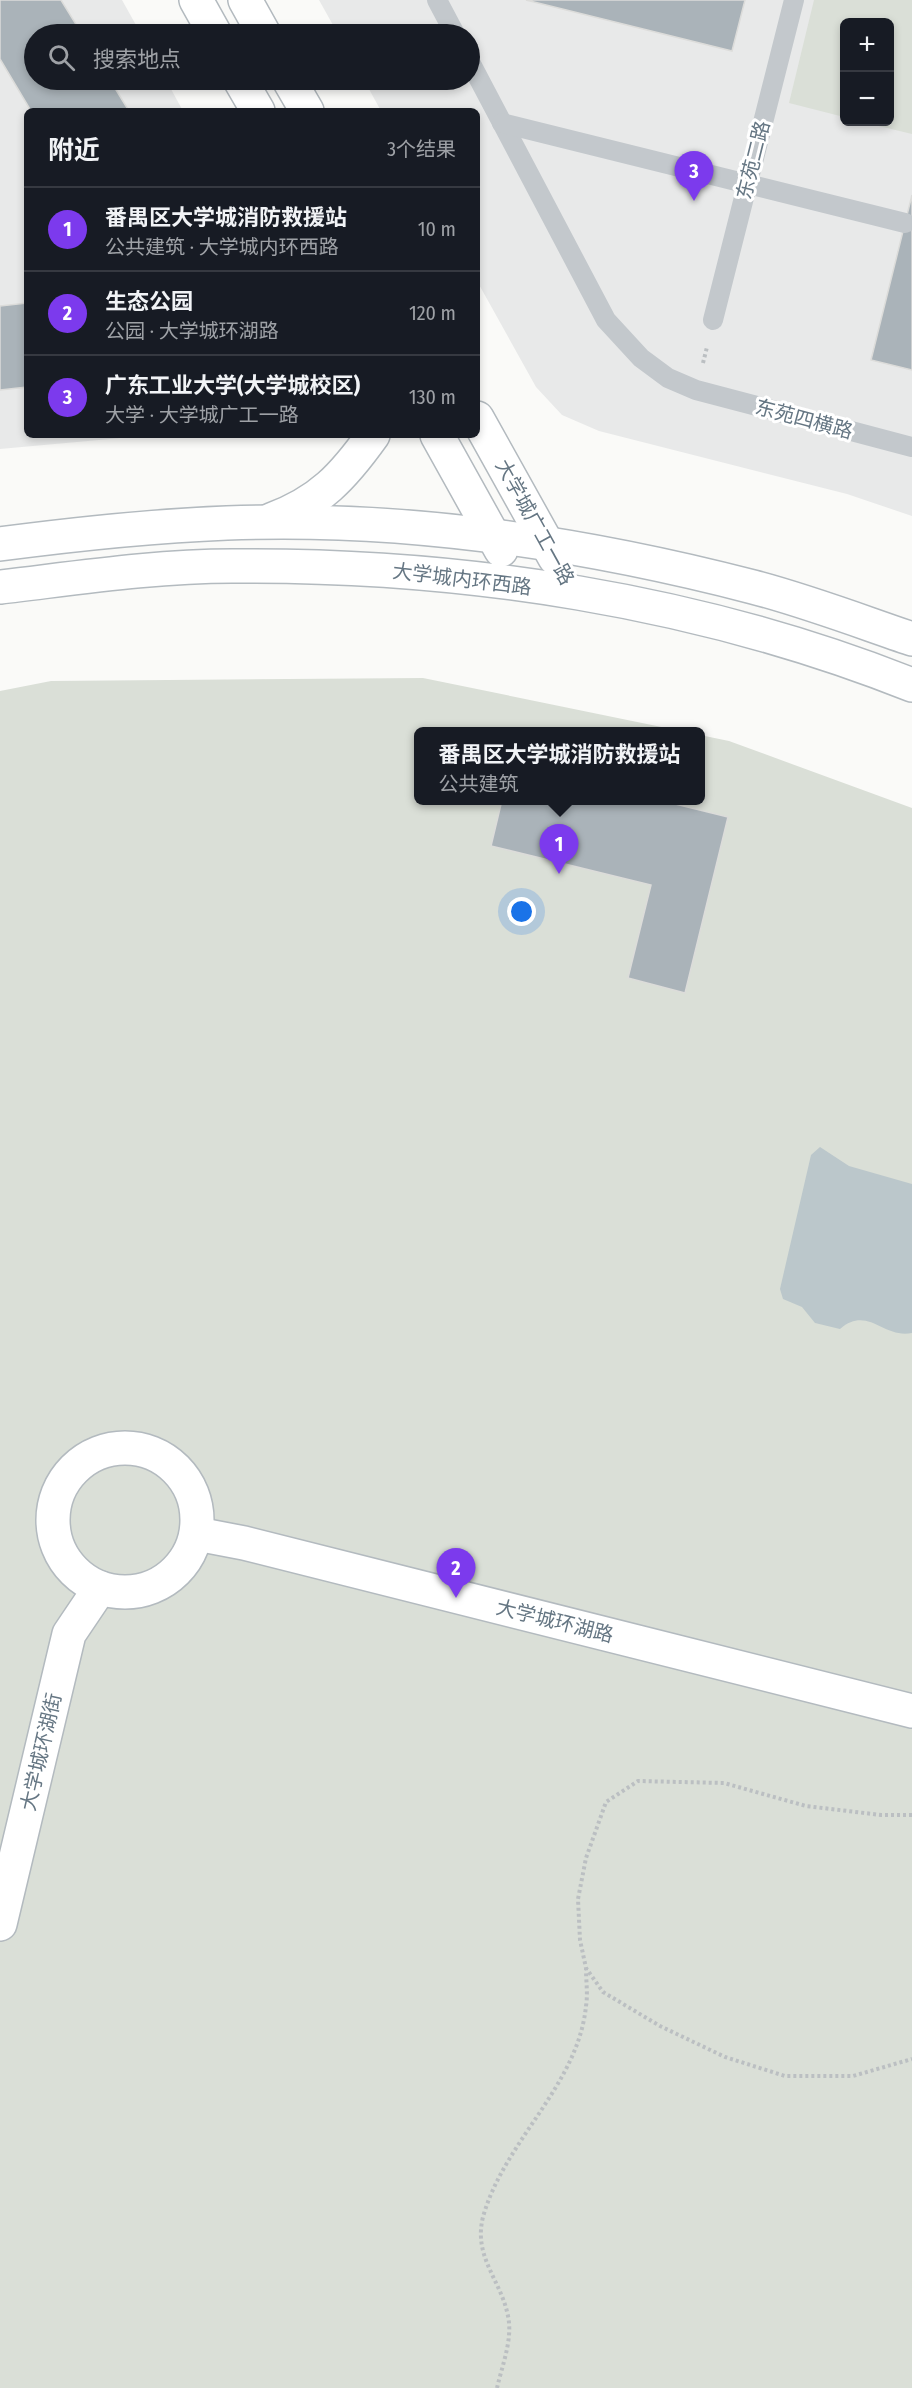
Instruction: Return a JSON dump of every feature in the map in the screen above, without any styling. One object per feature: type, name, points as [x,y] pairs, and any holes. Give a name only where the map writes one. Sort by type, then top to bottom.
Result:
[{"type":"main road","points":[[196,0],[209,24]]},
{"type":"main road","points":[[245,0],[258,24]]},
{"type":"main road","points":[[246,90],[256,108]]},
{"type":"main road","points":[[295,90],[305,108]]},
{"type":"main road","name":"大学城广工一路","points":[[480,423],[575,594]]},
{"type":"main road","points":[[263,523],[299,510],[327,490],[351,465],[371,438]]},
{"type":"main road","points":[[439,438],[520,586]]},
{"type":"main road","points":[[0,544],[136,529],[263,523],[405,527],[548,546],[667,566],[753,587],[912,639]]},
{"type":"main road","name":"大学城内环西路","points":[[0,587],[89,576],[230,566],[402,570],[575,594],[658,609],[797,645],[912,685]]},
{"type":"main road","points":[[113,1449],[136,1449],[158,1456],[177,1470],[191,1489],[198,1511],[197,1534],[188,1557],[171,1576],[149,1589],[124,1592],[100,1588],[79,1576],[64,1558],[55,1537],[53,1513],[59,1491],[72,1472],[90,1456],[113,1449]]},
{"type":"main road","name":"大学城环湖路","points":[[197,1534],[267,1549],[912,1711]]},
{"type":"main road","name":"大学城环湖街","points":[[0,1924],[69,1634],[100,1588]]},
{"type":"lane","points":[[437,0],[450,24]]},
{"type":"lane","name":"东苑二路","points":[[713,320],[794,0]]},
{"type":"lane","name":"东苑四横路","points":[[480,81],[606,320],[641,358],[668,378],[696,390],[912,447]]},
{"type":"lane","points":[[502,123],[905,223]]},
{"type":"path","points":[[696,390],[713,320]]},
{"type":"path","points":[[497,2388],[507,2346],[509,2319],[479,2242],[483,2220],[493,2187],[506,2162],[567,2068],[579,2037],[586,2006],[586,1968],[580,1940],[578,1899],[586,1858],[606,1802],[638,1781],[724,1783],[806,1806],[881,1815],[912,1815]]},
{"type":"path","points":[[586,1968],[603,1992],[660,2026],[724,2056],[785,2076],[853,2076],[912,2059]]},
{"type":"shaded area","points":[[0,0],[122,0],[135,24],[24,24],[24,90],[171,90],[181,108],[24,108],[24,438],[121,438],[0,449]]},
{"type":"shaded area","points":[[319,0],[912,0],[912,516],[847,494],[599,431],[562,415],[536,387],[480,286],[480,108],[379,108],[369,90],[480,90],[480,24],[332,24]]},
{"type":"shaded area","points":[[814,0],[912,0],[912,134],[879,126],[894,126],[894,18],[840,18],[840,116],[789,103]]},
{"type":"shaded area","points":[[423,678],[662,727],[414,727],[414,805],[705,805],[705,736],[729,741],[912,808],[912,2388],[0,2388],[0,691],[51,681]]},
{"type":"shaded area","points":[[820,1147],[849,1166],[912,1184],[912,1333],[892,1332],[859,1320],[840,1329],[815,1323],[802,1307],[783,1299],[780,1289],[811,1155]]},
{"type":"building","points":[[0,0],[61,0],[76,24],[24,24],[24,90],[116,90],[127,108],[29,108],[0,59]]},
{"type":"building","points":[[526,0],[745,0],[732,51]]},
{"type":"building","points":[[912,195],[912,370],[871,360]]},
{"type":"building","points":[[24,303],[24,387],[0,390],[0,306]]},
{"type":"building","points":[[501,805],[679,805],[728,817],[685,993],[628,978],[651,885],[491,846]]},
{"type":"place","name":"广东工业大学(大学城校区)","points":[[694,201]]},
{"type":"place","name":"番禺区大学城消防救援站","points":[[559,874]]},
{"type":"place","name":"生态公园","points":[[456,1598]]}]
